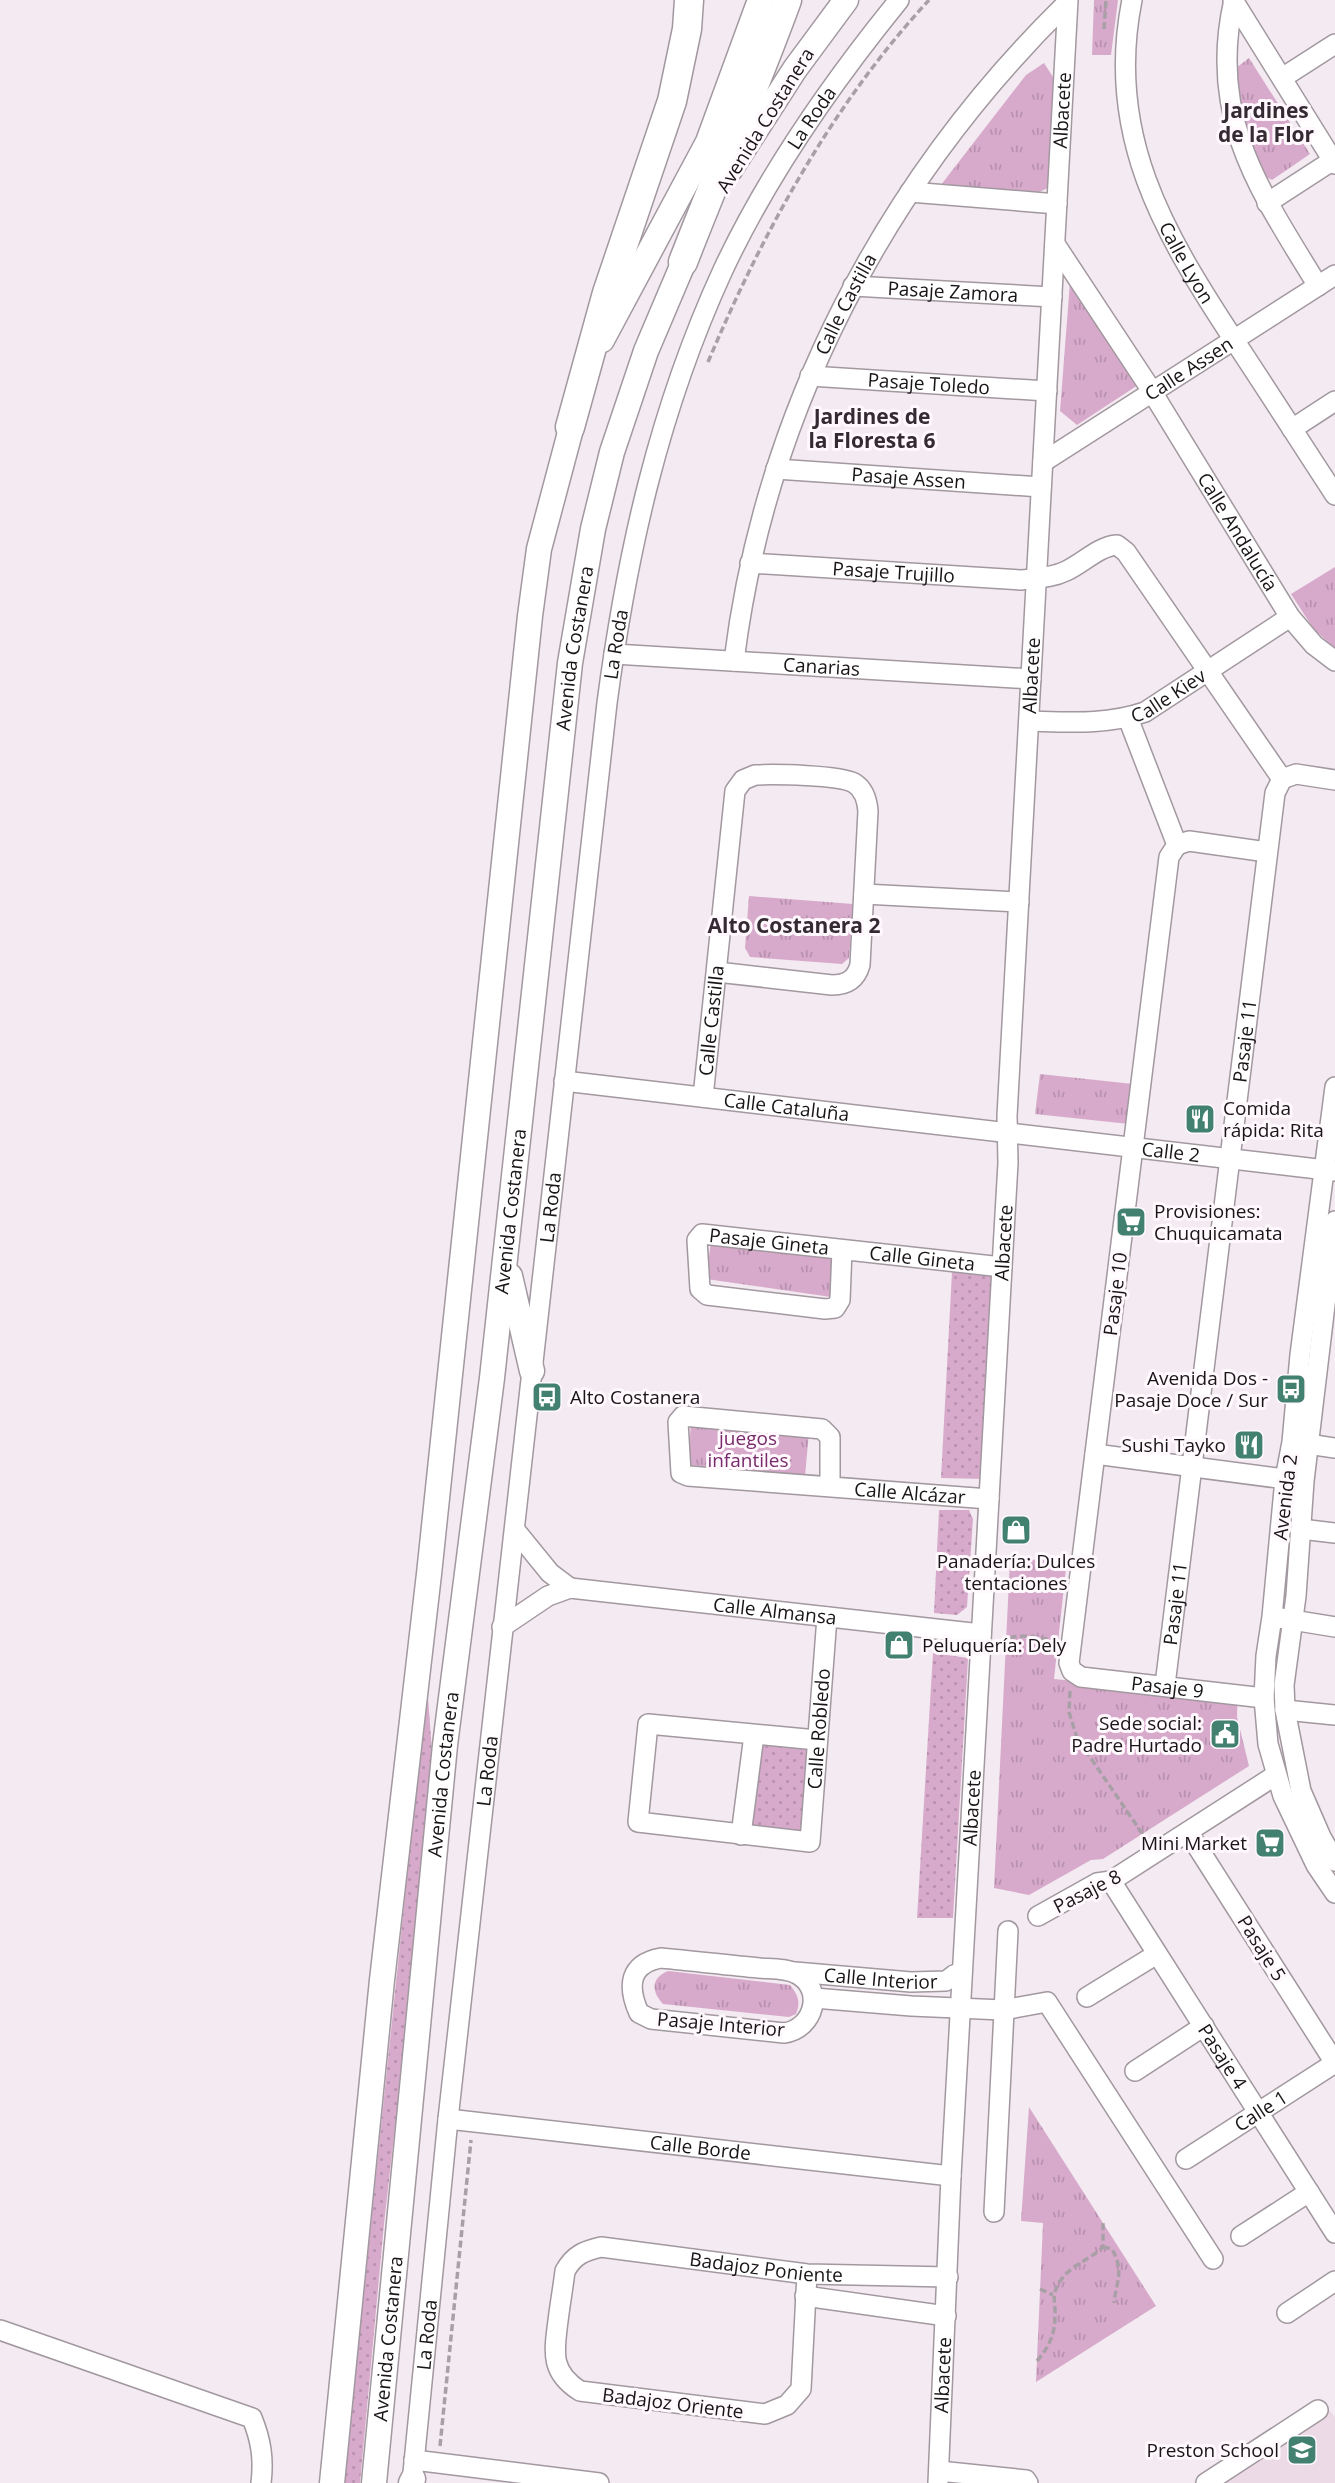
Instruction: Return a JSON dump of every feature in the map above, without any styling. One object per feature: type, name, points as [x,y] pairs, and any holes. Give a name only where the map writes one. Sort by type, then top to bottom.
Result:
[{"type":"highway","points":[[570,428],[607,293],[673,102],[687,29],[689,0]]},
{"type":"highway","points":[[683,261],[716,149],[755,88],[787,0]]},
{"type":"main road","name":"Avenida Costanera","points":[[332,2483],[382,1980],[429,1574],[539,549],[570,428],[589,370],[607,329],[716,149],[760,0]]},
{"type":"main road","name":"Avenida Costanera","points":[[374,2483],[445,1745],[506,1253],[576,616],[593,529],[624,412],[683,261],[748,140],[794,69],[846,0]]},
{"type":"main road","points":[[506,1253],[532,1371]]},
{"type":"street","name":"La Roda","points":[[413,2476],[448,2119],[502,1627],[614,654],[629,560],[654,458],[688,356],[723,270],[744,228],[818,109],[900,0]]},
{"type":"street","name":"Calle Lyon","points":[[1132,0],[1126,36],[1126,89],[1135,145],[1153,202],[1175,245],[1335,495]]},
{"type":"street","points":[[1234,0],[1334,161],[1267,203]]},
{"type":"street","points":[[1234,0],[1227,72],[1229,99],[1241,147],[1267,203],[1318,286]]},
{"type":"street","name":"Calle Castilla","points":[[734,661],[750,563],[776,469],[810,376],[853,285],[910,192],[949,136],[982,94],[1067,1]]},
{"type":"street","name":"Albacete","points":[[939,2477],[951,2176],[1002,1267],[1067,1]]},
{"type":"street","points":[[1282,78],[1335,44]]},
{"type":"street","points":[[910,192],[1057,204]]},
{"type":"street","name":"Calle Andalucía","points":[[1055,244],[1151,392],[1290,617],[1314,645],[1335,661]]},
{"type":"street","name":"Calle Assen","points":[[1043,461],[1335,275]]},
{"type":"street","name":"Pasaje Zamora","points":[[853,285],[1052,297]]},
{"type":"street","name":"Pasaje Toledo","points":[[810,376],[1047,391]]},
{"type":"street","points":[[1292,429],[1335,401]]},
{"type":"street","name":"Pasaje Assen","points":[[776,469],[1041,487]]},
{"type":"street","name":"Pasaje Trujillo","points":[[750,563],[1021,580],[1064,573],[1111,545],[1122,547],[1207,672]]},
{"type":"street","name":"Calle Kiev","points":[[1029,721],[1101,723],[1128,718],[1161,703],[1290,617]]},
{"type":"street","name":"Canarias","points":[[614,654],[1031,679]]},
{"type":"street","points":[[1207,672],[1282,779],[1296,774],[1335,780]]},
{"type":"street","points":[[1128,718],[1177,845],[1189,841],[1267,852]]},
{"type":"street","name":"Calle Castilla","points":[[703,1097],[734,797],[739,785],[749,776],[762,775],[842,779],[856,784],[866,796],[868,811],[864,894]]},
{"type":"street","name":"Pasaje 11","points":[[1165,1685],[1267,852],[1275,793],[1282,779]]},
{"type":"street","name":"Pasaje 10","points":[[1072,1671],[1069,1663],[1071,1642],[1169,857],[1177,845]]},
{"type":"street","points":[[717,972],[832,985],[851,980],[860,965],[864,894],[1019,902]]},
{"type":"street","name":"Calle Cataluña","points":[[564,1081],[1007,1132]]},
{"type":"street","name":"Avenida 2","points":[[1335,1087],[1329,1170],[1300,1355],[1292,1442],[1285,1479],[1264,1698],[1268,1744],[1276,1775],[1304,1843],[1335,1893]]},
{"type":"street","name":"Calle 2","points":[[1007,1132],[1329,1170]]},
{"type":"street","name":"Avenida 2","points":[[1335,1221],[1327,1360],[1308,1444],[1284,1685],[1285,1710],[1301,1791],[1321,1837],[1335,1861]]},
{"type":"street","name":"Pasaje Gineta","points":[[702,1234],[842,1250],[840,1300],[835,1308],[707,1295],[700,1289],[697,1240],[702,1234]]},
{"type":"street","name":"Calle Gineta","points":[[842,1250],[1002,1267]]},
{"type":"street","name":"Calle Alcázar","points":[[830,1487],[831,1437],[822,1429],[683,1416],[678,1422],[681,1473],[688,1476],[830,1487],[989,1499]]},
{"type":"street","points":[[1308,1444],[1335,1448]]},
{"type":"street","points":[[1095,1454],[1285,1479]]},
{"type":"street","points":[[1301,1528],[1335,1533]]},
{"type":"street","points":[[514,1530],[550,1573],[570,1588]]},
{"type":"street","points":[[502,1627],[548,1596],[570,1588]]},
{"type":"street","name":"Calle Almansa","points":[[570,1588],[827,1617],[981,1639]]},
{"type":"street","name":"Calle Robledo","points":[[741,1835],[810,1842],[827,1617]]},
{"type":"street","points":[[1272,1617],[1335,1627]]},
{"type":"street","name":"Pasaje 9","points":[[1072,1671],[1081,1677],[1264,1698]]},
{"type":"street","points":[[1285,1710],[1335,1715]]},
{"type":"street","points":[[754,1735],[741,1835],[638,1822],[648,1724],[817,1740]]},
{"type":"street","name":"Pasaje 8","points":[[1038,1916],[1092,1885],[1111,1881],[1276,1775]]},
{"type":"street","name":"Pasaje 5","points":[[1188,1832],[1335,2063]]},
{"type":"street","name":"Pasaje 4","points":[[1111,1881],[1335,2232]]},
{"type":"street","points":[[993,2212],[1008,1931]]},
{"type":"street","points":[[1087,1997],[1157,1954]]},
{"type":"street","name":"Pasaje Interior","points":[[795,1972],[661,1958],[647,1960],[638,1966],[631,1990],[639,2013],[651,2019],[784,2033],[792,2032],[807,2020],[814,1998]]},
{"type":"street","points":[[795,1972],[812,1988],[814,1998]]},
{"type":"street","name":"Calle Interior","points":[[795,1972],[911,1982],[946,1981],[962,1972]]},
{"type":"street","name":"Calle Interior","points":[[814,1998],[1003,2010],[1047,2002],[1213,2259]]},
{"type":"street","points":[[1135,2071],[1203,2026]]},
{"type":"street","name":"Calle 1","points":[[1186,2159],[1335,2063]]},
{"type":"street","name":"Calle Borde","points":[[448,2119],[951,2176]]},
{"type":"street","points":[[1241,2236],[1309,2192]]},
{"type":"street","name":"Badajoz Poniente","points":[[562,2377],[556,2365],[554,2350],[565,2271],[572,2260],[584,2251],[601,2247],[807,2274],[948,2277]]},
{"type":"street","points":[[805,2296],[807,2274]]},
{"type":"street","points":[[1287,2313],[1335,2281]]},
{"type":"street","name":"Badajoz Poniente","points":[[805,2296],[946,2316]]},
{"type":"street","name":"Badajoz Oriente","points":[[562,2377],[580,2391],[765,2414],[787,2405],[800,2389],[805,2296]]},
{"type":"street","points":[[0,2330],[252,2418],[260,2438],[263,2466],[261,2483]]},
{"type":"street","points":[[1206,2483],[1318,2410]]},
{"type":"street","points":[[413,2476],[438,2463],[599,2483]]},
{"type":"street","points":[[939,2477],[1026,2480],[1028,2483]]},
{"type":"path","points":[[707,366],[761,245],[792,188],[853,95],[929,0]]},
{"type":"path","points":[[1104,29],[1106,0]]},
{"type":"path","points":[[981,1639],[999,1642],[1021,1635],[1071,1642]]},
{"type":"path","points":[[1072,1671],[1069,1712],[1077,1738],[1155,1853]]},
{"type":"path","points":[[438,2463],[473,2122]]},
{"type":"path","points":[[1037,2361],[1048,2348],[1055,2328],[1053,2295],[1059,2281],[1076,2264],[1094,2256],[1103,2247],[1102,2222]]},
{"type":"path","points":[[1103,2247],[1112,2249],[1119,2262],[1121,2276],[1116,2286],[1114,2303]]},
{"type":"path","points":[[1040,2289],[1053,2295]]},
{"type":"shaded area","name":"Preston School","points":[[1330,2411],[1335,2417],[1335,2483],[1217,2483]]},
{"type":"green space","points":[[1094,0],[1118,0],[1111,55],[1092,55]]},
{"type":"green space","points":[[1249,58],[1310,154],[1272,180],[1262,175],[1242,130],[1236,68]]},
{"type":"green space","points":[[1044,63],[1053,77],[1050,187],[1035,194],[937,190],[1026,75]]},
{"type":"green space","points":[[1070,282],[1138,385],[1077,425],[1060,411]]},
{"type":"green space","points":[[1335,567],[1335,649],[1313,628],[1291,594]]},
{"type":"green space","points":[[749,896],[853,904],[849,958],[842,964],[750,957],[745,948]]},
{"type":"green space","points":[[1040,1074],[1133,1084],[1129,1124],[1035,1114]]},
{"type":"green space","points":[[711,1241],[836,1256],[831,1297],[706,1279]]},
{"type":"green space","points":[[952,1272],[996,1276],[985,1479],[941,1478]]},
{"type":"green space","name":"juegos infantiles","points":[[691,1422],[809,1432],[805,1476],[688,1465]]},
{"type":"green space","points":[[939,1510],[969,1510],[973,1519],[967,1607],[957,1615],[934,1613]]},
{"type":"green space","points":[[1067,1559],[1054,1679],[1142,1688],[1238,1687],[1237,1717],[1249,1766],[1103,1859],[1091,1860],[1029,1895],[994,1888],[1010,1560]]},
{"type":"green space","points":[[933,1653],[968,1658],[953,1918],[917,1918]]},
{"type":"green space","points":[[427,1684],[433,1765],[424,1870],[384,2224],[360,2483],[344,2483]]},
{"type":"green space","points":[[754,1740],[811,1749],[803,1833],[741,1828]]},
{"type":"green space","points":[[668,1971],[790,1985],[798,1999],[798,2010],[789,2017],[663,2004],[656,1994],[655,1985],[658,1977]]},
{"type":"green space","points":[[1029,2107],[1156,2306],[1036,2382],[1043,2223],[1021,2221]]},
{"type":"place","name":"Comida rápida: Rita","points":[[1200,1119]]},
{"type":"place","name":"Provisiones: Chuquicamata","points":[[1131,1222]]},
{"type":"place","name":"Avenida Dos - Pasaje Doce / Sur","points":[[1291,1389]]},
{"type":"place","name":"Alto Costanera","points":[[547,1397]]},
{"type":"place","name":"Sushi Tayko","points":[[1249,1445]]},
{"type":"place","name":"Panadería: Dulces tentaciones","points":[[1016,1530]]},
{"type":"place","name":"Peluquería: Dely","points":[[899,1645]]},
{"type":"place","name":"Sede social: Padre Hurtado","points":[[1225,1734]]},
{"type":"place","name":"Mini Market","points":[[1270,1843]]},
{"type":"place","name":"Preston School","points":[[1302,2450]]},
{"type":"district","name":"Jardines de la Flor","points":[[1266,123]]},
{"type":"district","name":"Jardines de la Floresta 6","points":[[872,429]]},
{"type":"district","name":"Alto Costanera 2","points":[[794,926]]}]
